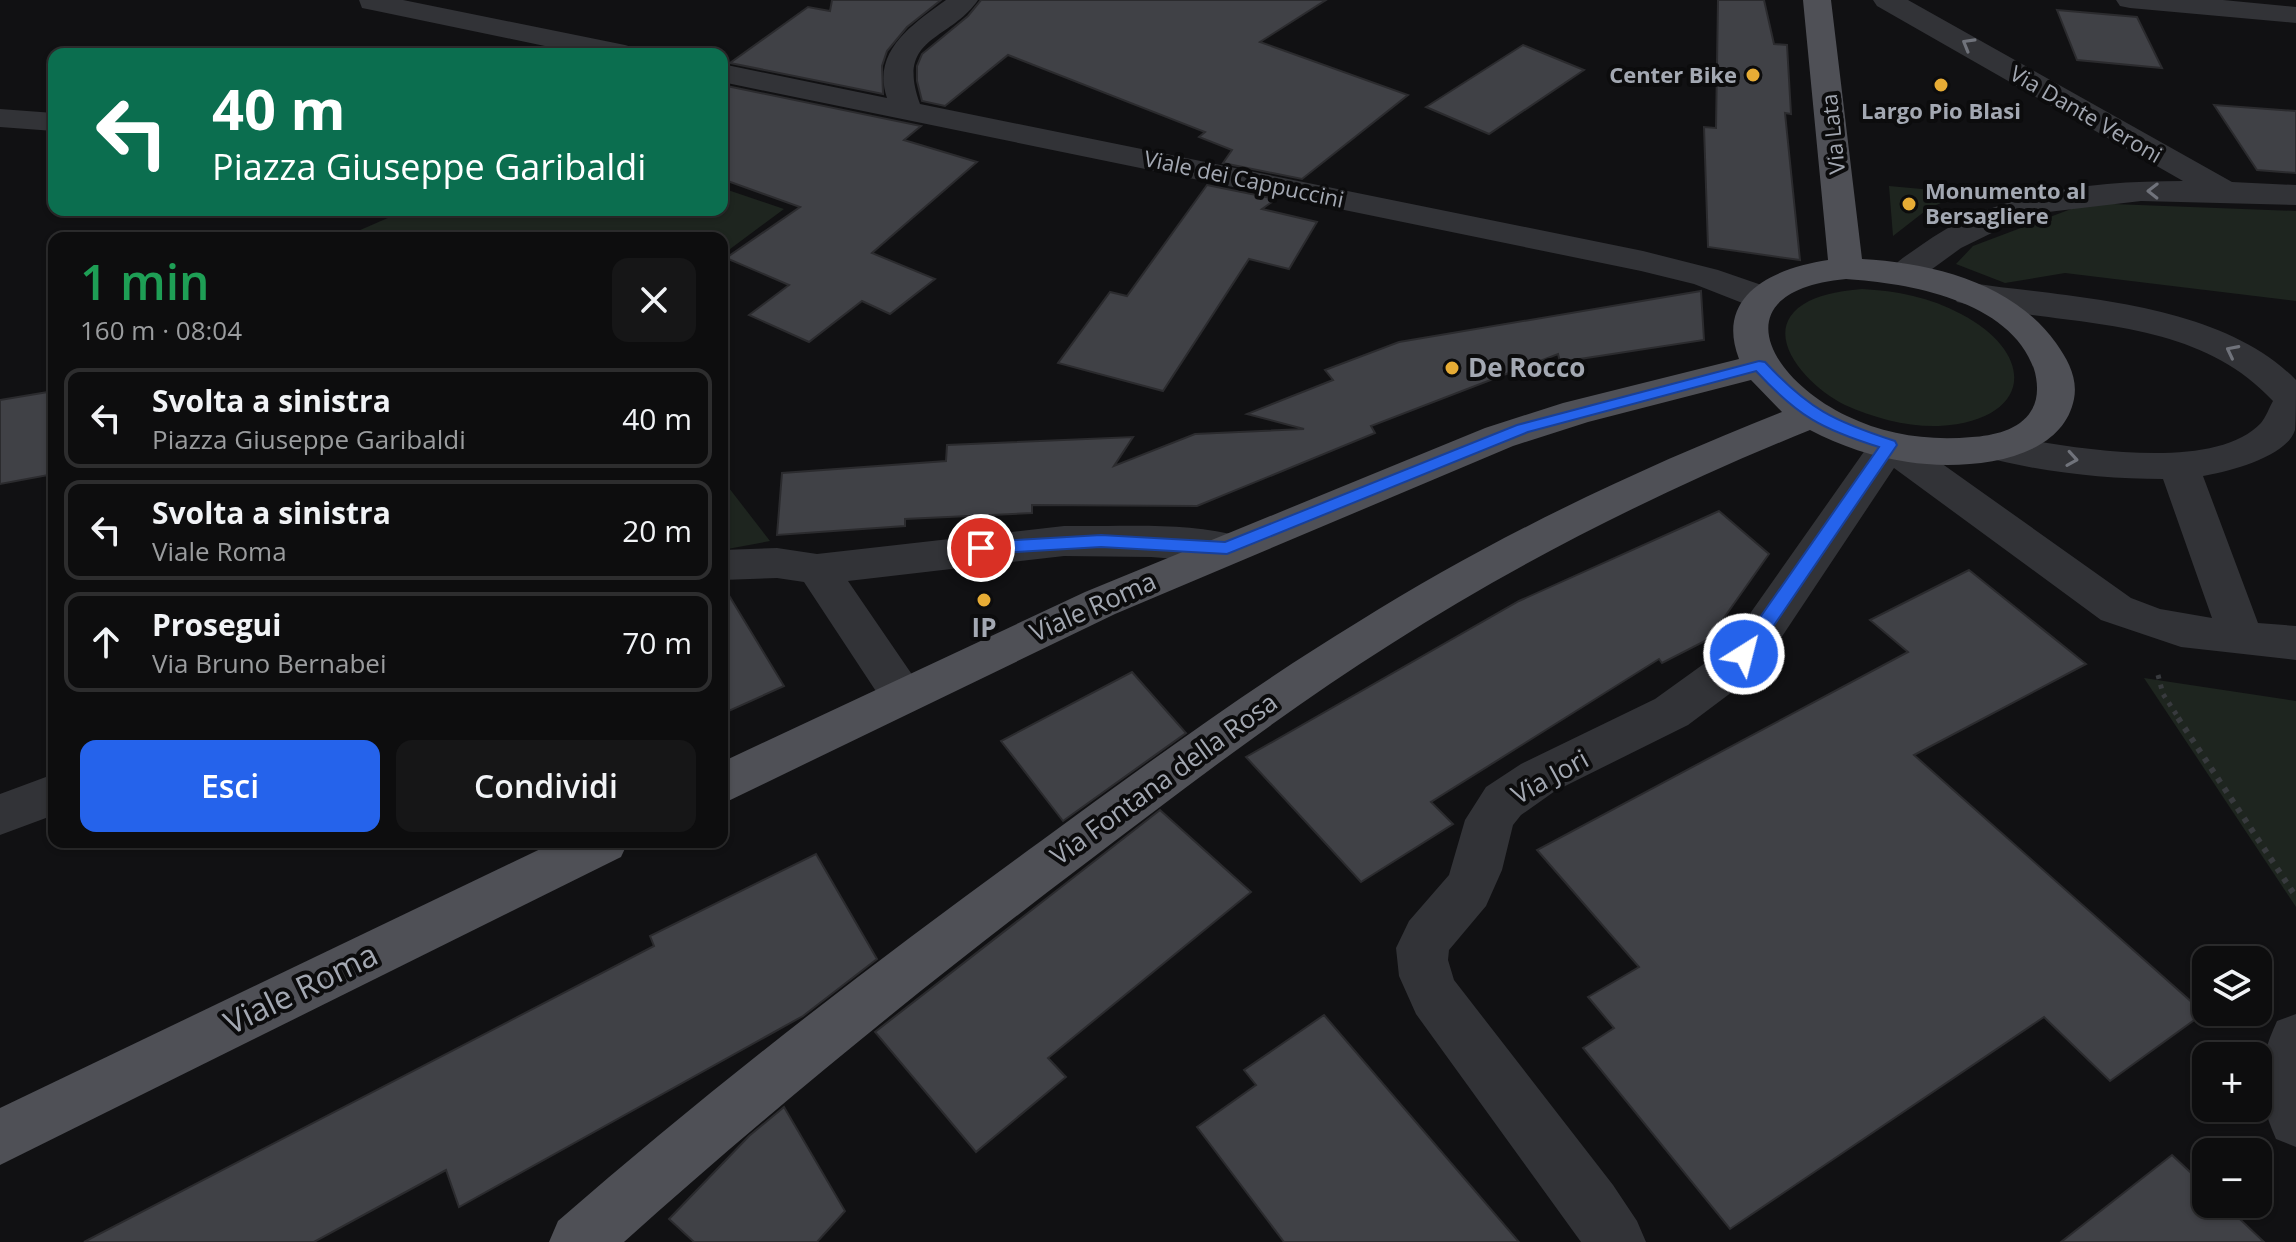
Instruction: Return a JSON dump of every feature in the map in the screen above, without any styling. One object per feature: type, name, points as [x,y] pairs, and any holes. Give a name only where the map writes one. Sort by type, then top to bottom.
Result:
[{"type":"main road","name":"Via Lata","points":[[1817,0],[1846,269]]},
{"type":"main road","points":[[1846,269],[1905,273],[1970,294],[2023,327],[2041,347],[2052,368],[2057,388],[2053,408],[2042,424],[2021,438],[1995,447],[1963,452],[1889,445],[1848,432],[1802,408],[1759,366],[1751,347],[1749,329],[1753,312],[1763,298],[1778,286],[1797,277],[1846,269]]},
{"type":"main road","name":"Viale Roma","points":[[728,781],[1060,621],[1227,548],[1499,437],[1608,404],[1759,366]]},
{"type":"main road","name":"Viale Roma","points":[[1608,404],[1802,408]]},
{"type":"main road","name":"Via Fontana della Rosa","points":[[579,1242],[726,1114],[894,978],[1204,748],[1315,671],[1445,590],[1603,504],[1802,408]]},
{"type":"main road","name":"Viale Roma","points":[[0,1137],[591,848]]},
{"type":"street","points":[[907,110],[896,85],[899,60],[913,40],[964,0]]},
{"type":"street","name":"Via Dante Veroni","points":[[1887,0],[2134,143],[2231,192],[2296,195]]},
{"type":"street","points":[[2130,0],[2296,15]]},
{"type":"street","points":[[372,2],[597,48]]},
{"type":"street","name":"Viale dei Cappuccini","points":[[728,74],[1643,261],[1706,277],[1763,298]]},
{"type":"street","points":[[0,118],[48,122]]},
{"type":"street","points":[[1905,273],[1956,235],[1997,215],[2042,202],[2118,191],[2231,192]]},
{"type":"street","points":[[1970,294],[2127,318],[2191,334],[2260,367],[2295,401],[2282,425],[2251,447],[2179,467],[2126,467],[1995,447]]},
{"type":"street","points":[[1889,445],[2116,609],[2143,622],[2176,631],[2296,643]]},
{"type":"street","name":"Via Jori","points":[[1616,1242],[1435,997],[1423,975],[1420,955],[1424,941],[1468,890],[1478,870],[1485,834],[1496,810],[1529,783],[1652,723],[1728,670],[1758,636],[1889,445]]},
{"type":"street","points":[[2179,467],[2241,637]]},
{"type":"street","points":[[728,565],[777,563],[817,569],[1064,541],[1151,542],[1227,548]]},
{"type":"street","points":[[817,569],[903,695]]},
{"type":"street","points":[[0,815],[48,796]]},
{"type":"street","points":[[2296,1039],[2287,1069],[2296,1120]]},
{"type":"path","points":[[2143,622],[2163,694],[2296,897]]},
{"type":"shaded area","points":[[1889,186],[1965,193],[1929,208],[1893,236]]},
{"type":"shaded area","points":[[728,190],[784,209],[728,251],[728,232],[356,232],[392,216],[728,216]]},
{"type":"shaded area","points":[[2087,203],[2296,211],[2296,301],[2065,273],[2005,283],[1956,264],[1973,246]]},
{"type":"shaded area","points":[[1862,289],[1925,299],[1961,314],[1986,330],[2003,348],[2013,366],[2014,384],[2007,399],[1992,412],[1970,421],[1927,426],[1879,418],[1845,405],[1816,386],[1792,358],[1786,342],[1786,327],[1793,313],[1809,301],[1828,294]]},
{"type":"shaded area","points":[[728,487],[770,541],[728,549]]},
{"type":"shaded area","points":[[2144,678],[2296,701],[2296,907]]},
{"type":"building","points":[[832,0],[941,0],[907,27],[887,51],[882,66],[883,94],[730,63],[808,7],[830,11]]},
{"type":"building","points":[[981,0],[1326,0],[1260,42],[1408,95],[1302,179],[1223,163],[1232,150],[1199,137],[1205,132],[1008,55],[945,106],[922,101],[917,66],[922,54],[968,16]]},
{"type":"building","points":[[1718,0],[1764,0],[1774,44],[1787,45],[1791,114],[1785,113],[1800,260],[1708,247],[1704,127],[1716,128]]},
{"type":"building","points":[[2057,10],[2137,17],[2162,68],[2077,60]]},
{"type":"building","points":[[1523,45],[1584,70],[1489,134],[1426,107]]},
{"type":"building","points":[[728,86],[921,126],[904,140],[977,162],[872,253],[935,279],[890,314],[862,301],[809,342],[749,315],[789,285],[728,259],[800,207],[728,181]]},
{"type":"building","points":[[2214,105],[2296,111],[2296,173],[2257,170]]},
{"type":"building","points":[[1207,185],[1276,199],[1262,209],[1317,222],[1289,269],[1249,259],[1163,391],[1058,363],[1110,292],[1127,296]]},
{"type":"building","points":[[1701,291],[1704,340],[1560,362],[1558,354],[1371,426],[1375,433],[1197,506],[1032,505],[1032,513],[905,519],[905,526],[777,535],[782,473],[946,461],[947,445],[1133,437],[1114,466],[1195,434],[1304,429],[1247,414],[1333,380],[1325,370],[1399,342]]},
{"type":"building","points":[[48,392],[48,475],[0,484],[0,400]]},
{"type":"building","points":[[1719,511],[1769,554],[1709,639],[1662,663],[1659,659],[1431,802],[1453,824],[1361,882],[1246,757],[1519,601]]},
{"type":"building","points":[[1969,570],[2086,664],[1914,755],[2192,1002],[2192,1022],[2110,1081],[2044,1017],[1730,1229],[1583,1048],[1614,1028],[1588,997],[1639,967],[1537,850],[1908,652],[1870,620]]},
{"type":"building","points":[[728,594],[784,686],[728,711]]},
{"type":"building","points":[[1132,672],[1186,733],[1063,821],[1001,741]]},
{"type":"building","points":[[1160,810],[1251,892],[1048,1058],[1066,1077],[976,1152],[875,1032]]},
{"type":"building","points":[[816,854],[877,959],[803,1016],[459,1207],[446,1170],[314,1242],[84,1242],[654,946],[650,936]]},
{"type":"building","points":[[1324,1015],[1519,1242],[1284,1242],[1197,1127],[1256,1085],[1244,1070]]},
{"type":"building","points":[[784,1107],[845,1211],[817,1242],[694,1242],[669,1219],[749,1136]]},
{"type":"building","points":[[2172,1155],[2192,1174],[2192,1218],[2239,1218],[2264,1242],[2061,1242]]},
{"type":"place","name":"Center Bike","points":[[1753,75]]},
{"type":"place","name":"Largo Pio Blasi","points":[[1941,85]]},
{"type":"place","name":"Monumento al Bersagliere","points":[[1909,204]]},
{"type":"place","name":"De Rocco","points":[[1452,368]]},
{"type":"place","name":"IP","points":[[984,600]]},
{"type":"route","points":[[981,548],[1101,541],[1227,548],[1499,437],[1577,412],[1759,366],[1792,401],[1813,414],[1848,432],[1889,445],[1744,654]]}]
